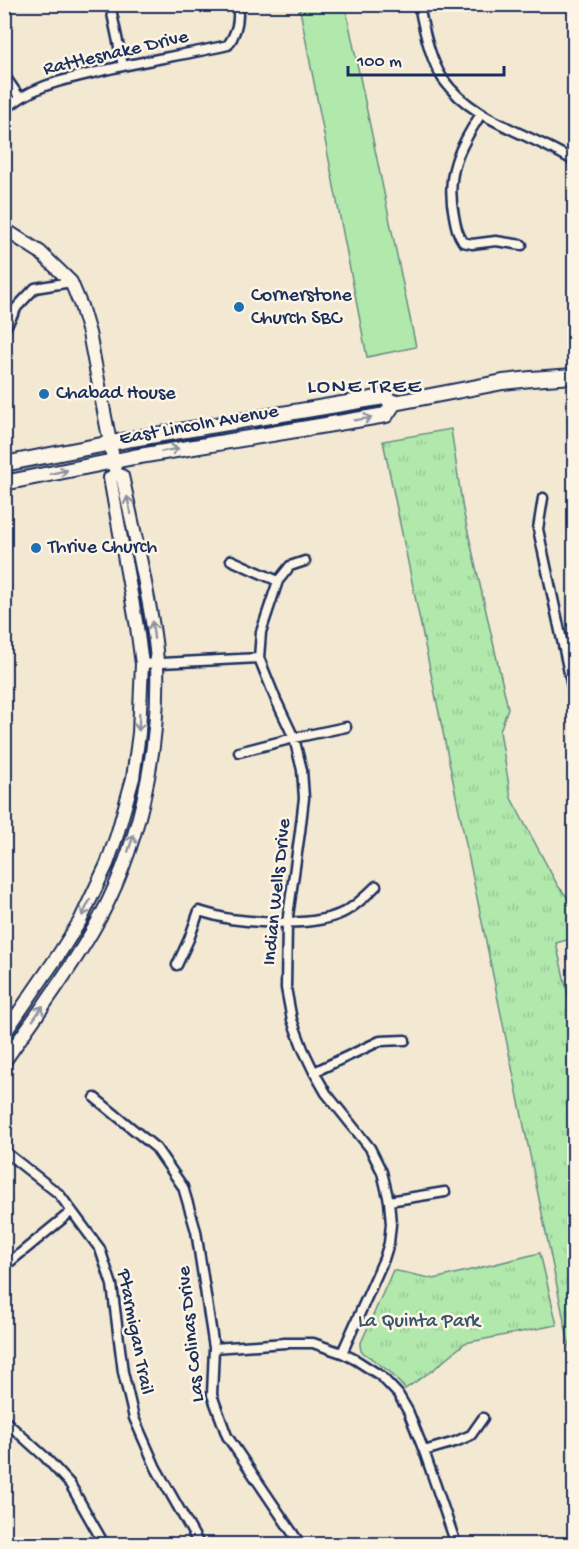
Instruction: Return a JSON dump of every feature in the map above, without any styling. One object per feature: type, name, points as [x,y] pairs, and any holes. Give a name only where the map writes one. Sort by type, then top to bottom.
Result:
[{"type":"main road","name":"East Lincoln Avenue","points":[[4,483],[114,467],[386,415],[394,403],[503,382],[574,376]]},
{"type":"main road","name":"East Lincoln Avenue","points":[[4,464],[384,396],[394,403]]},
{"type":"street","points":[[110,4],[123,66]]},
{"type":"street","name":"Rattlesnake Drive","points":[[4,111],[20,98],[54,82],[228,45],[236,34],[239,14],[237,4]]},
{"type":"street","points":[[419,4],[433,60],[441,78],[453,92],[481,114],[556,149],[574,161]]},
{"type":"street","points":[[4,75],[20,98]]},
{"type":"street","points":[[481,114],[467,135],[453,166],[451,200],[457,233],[463,242],[472,244],[496,241],[522,245]]},
{"type":"street","points":[[4,229],[40,252],[71,282],[81,306],[89,333],[114,467],[122,476],[136,541],[153,625],[157,663],[157,700],[148,780],[122,870],[94,928],[4,1062]]},
{"type":"street","points":[[4,330],[17,307],[35,288],[71,282]]},
{"type":"street","points":[[4,1034],[80,921],[107,864],[133,778],[139,733],[142,664],[110,478],[114,467]]},
{"type":"street","points":[[543,498],[538,529],[571,659],[574,696]]},
{"type":"street","points":[[231,560],[278,582]]},
{"type":"street","name":"Indian Wells Drive","points":[[305,561],[290,566],[278,582],[261,632],[259,658],[294,738],[302,770],[304,798],[287,923],[286,988],[292,1020],[314,1072],[326,1093],[370,1148],[382,1172],[389,1201],[391,1224],[384,1259],[342,1353]]},
{"type":"street","points":[[142,664],[259,658]]},
{"type":"street","points":[[239,752],[346,727]]},
{"type":"street","points":[[177,965],[199,911],[229,919],[287,923],[329,919],[345,912],[376,886]]},
{"type":"street","points":[[314,1072],[380,1041],[405,1040]]},
{"type":"street","name":"Las Colinas Drive","points":[[95,1098],[156,1148],[183,1187],[196,1231],[214,1348],[212,1395],[226,1436],[300,1545]]},
{"type":"street","name":"Ptarmigan Trail","points":[[4,1151],[60,1194],[100,1249],[112,1285],[123,1372],[134,1418],[156,1468],[200,1545]]},
{"type":"street","points":[[389,1201],[445,1192]]},
{"type":"street","points":[[4,1264],[11,1261],[72,1211]]},
{"type":"street","points":[[214,1348],[313,1343],[342,1353],[381,1376],[398,1394],[408,1411],[424,1450],[456,1545]]},
{"type":"street","points":[[424,1450],[471,1435],[483,1418]]},
{"type":"street","points":[[4,1420],[45,1456],[69,1484],[104,1545]]},
{"type":"green space","points":[[299,5],[345,5],[416,347],[367,357]]},
{"type":"green space","points":[[451,429],[463,510],[508,708],[500,731],[511,798],[558,886],[574,905],[574,938],[556,943],[574,1021],[574,1369],[383,441]]},
{"type":"green space","name":"La Quinta Park","points":[[540,1253],[557,1325],[465,1343],[433,1370],[405,1389],[390,1372],[361,1351],[360,1345],[393,1270],[434,1279]]},
{"type":"place","name":"Cornerstone Church SBC","points":[[239,307]]},
{"type":"place","name":"Chabad House","points":[[44,394]]},
{"type":"place","name":"Thrive Church","points":[[36,548]]},
{"type":"district","name":"LONE TREE","points":[[365,388]]}]
